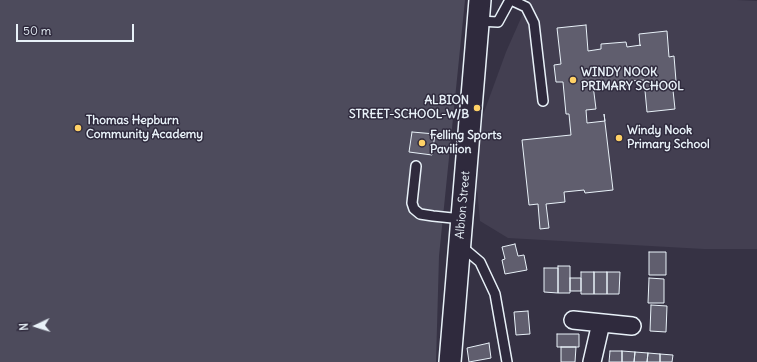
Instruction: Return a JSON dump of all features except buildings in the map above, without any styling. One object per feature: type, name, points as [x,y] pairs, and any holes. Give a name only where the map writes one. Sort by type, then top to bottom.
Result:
[{"type":"street","name":"Albion Street","points":[[450,362],[480,0]]},
{"type":"street","points":[[573,320],[632,326]]},
{"type":"street","points":[[592,362],[601,323]]},
{"type":"lane","points":[[478,21],[498,22],[511,0],[526,7],[534,23],[543,101]]},
{"type":"lane","points":[[416,166],[412,203],[414,208],[420,214],[462,219]]},
{"type":"lane","points":[[459,250],[467,251],[480,262],[495,294],[507,362]]},
{"type":"shaded area","points":[[0,0],[465,0],[439,256],[436,362],[0,362]]},
{"type":"shaded area","name":"Windy Nook Primary School","points":[[529,0],[757,1],[757,249],[704,249],[508,238],[480,221],[477,190],[477,160],[483,115],[506,52]]},
{"type":"place","name":"WINDY NOOK PRIMARY SCHOOL","points":[[573,80]]},
{"type":"place","name":"ALBION STREET-SCHOOL-W/B","points":[[477,108]]},
{"type":"place","name":"Thomas Hepburn Community Academy","points":[[78,128]]},
{"type":"place","name":"Windy Nook Primary School","points":[[619,138]]},
{"type":"place","name":"Felling Sports Pavilion","points":[[422,143]]}]
